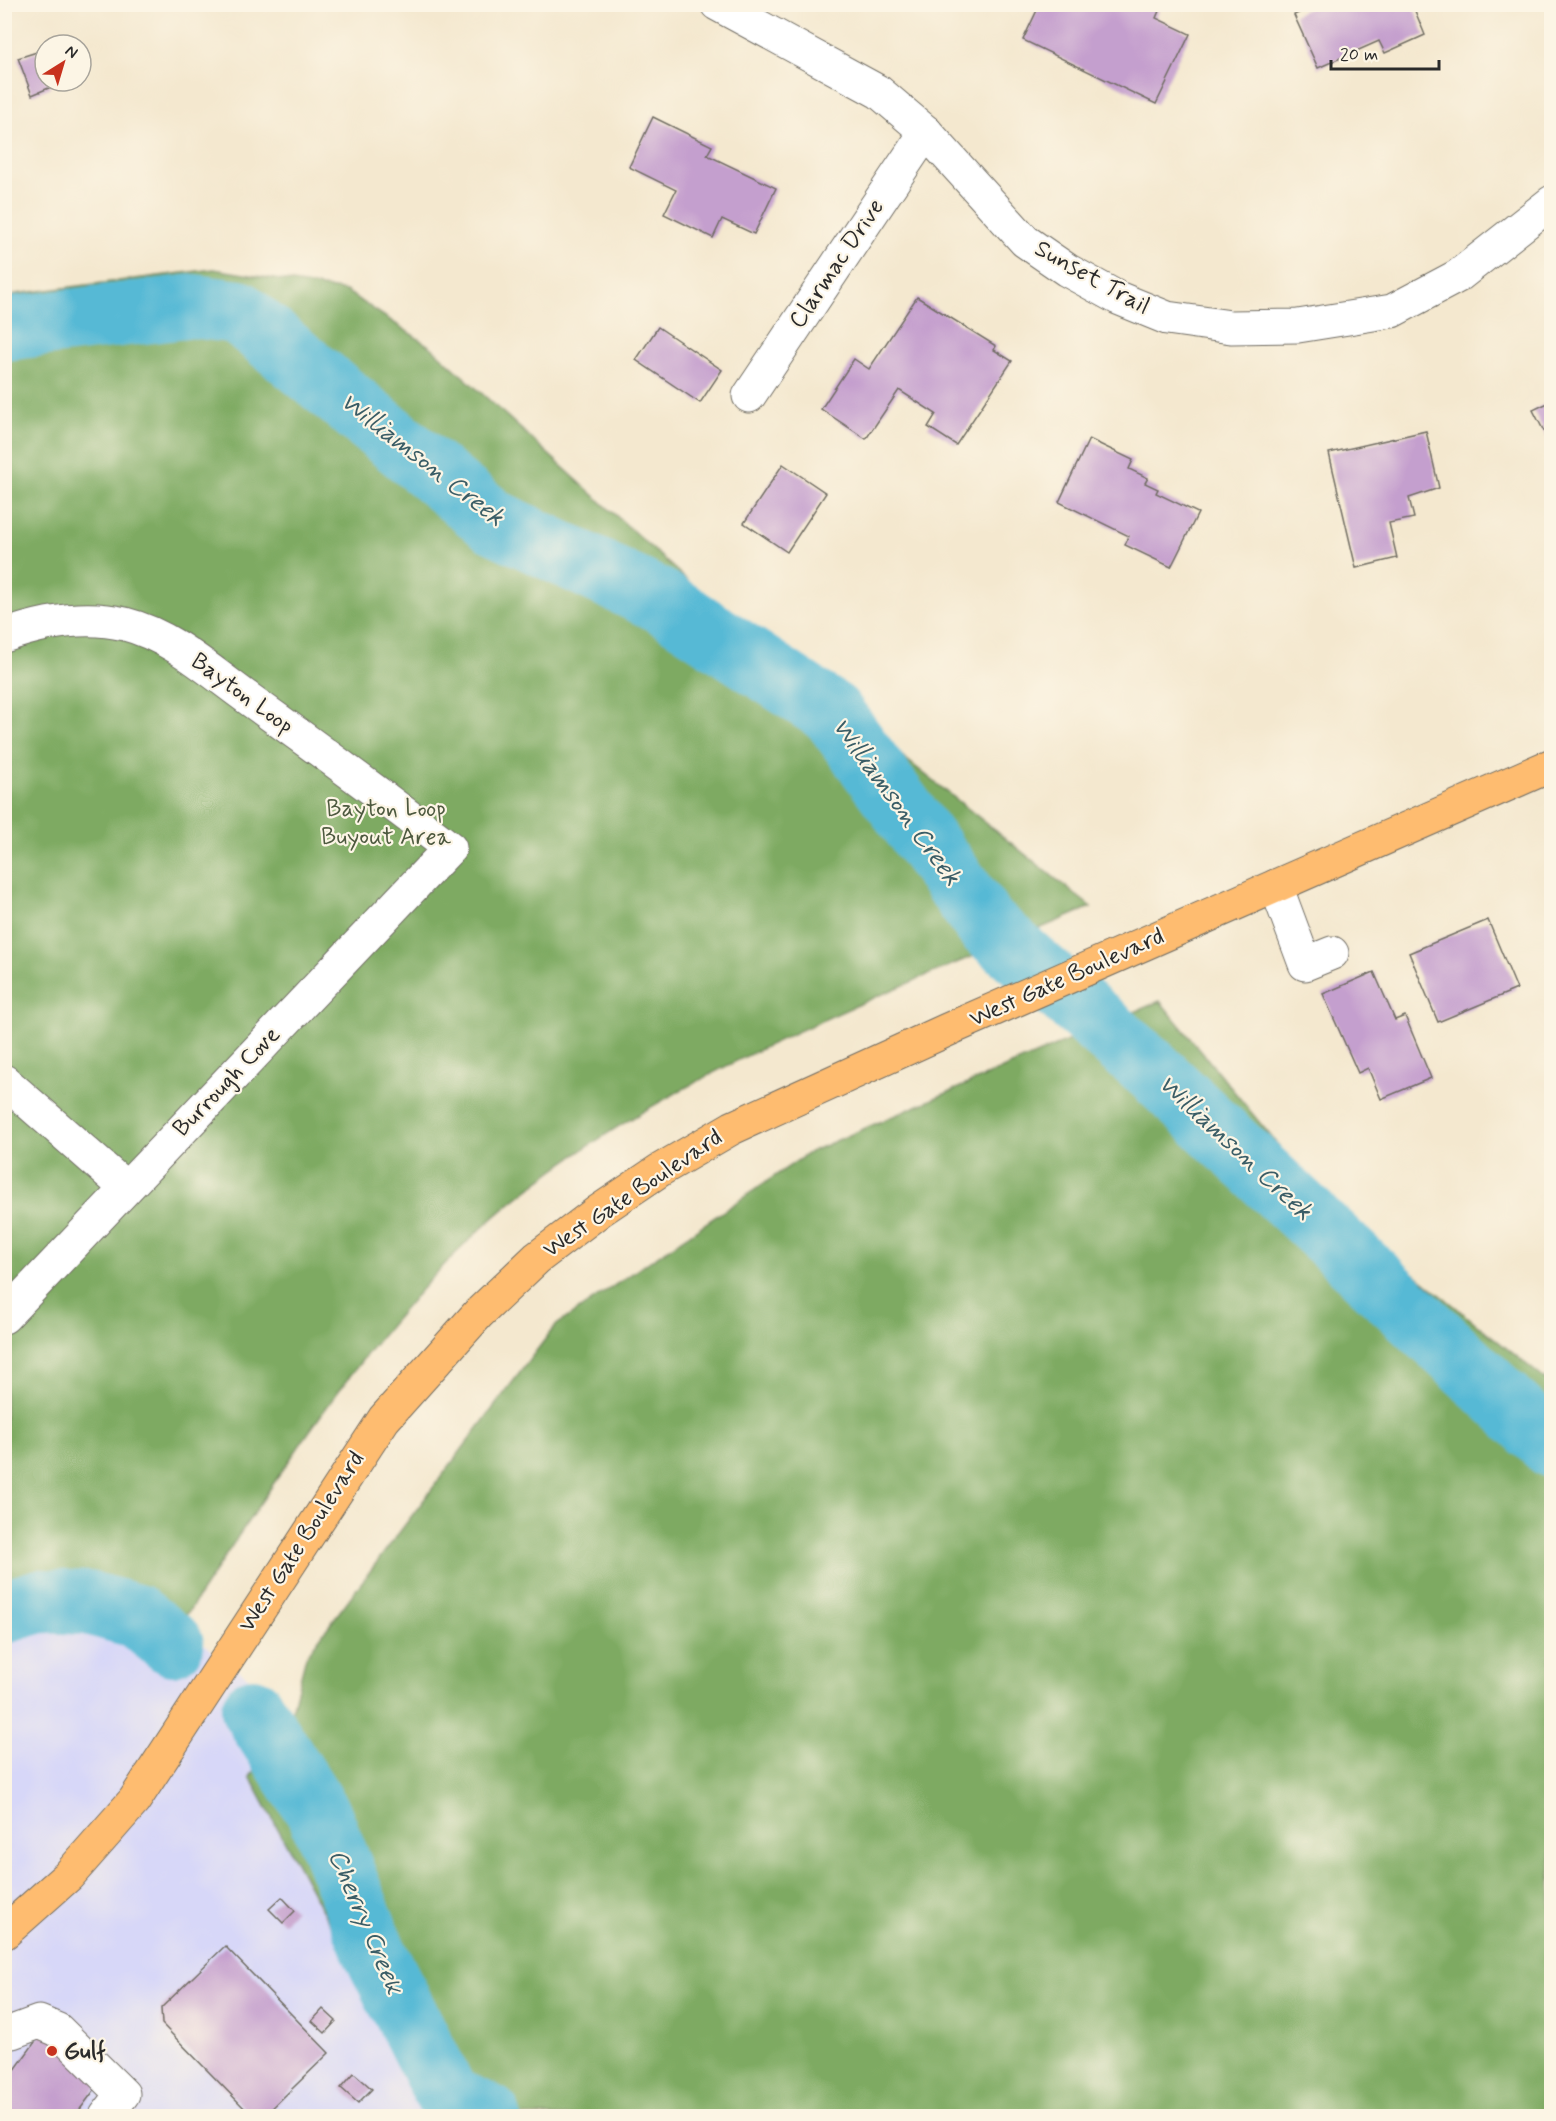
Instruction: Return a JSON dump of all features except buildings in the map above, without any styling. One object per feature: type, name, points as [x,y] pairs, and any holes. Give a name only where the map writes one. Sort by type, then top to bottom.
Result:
[{"type":"main road","name":"West Gate Boulevard","points":[[4,1933],[69,1876],[134,1801],[384,1419],[478,1314],[537,1258],[598,1211],[660,1170],[732,1128],[947,1030],[1551,765]]},
{"type":"street","name":"Sunset Trail","points":[[717,4],[879,92],[926,132],[1025,241],[1068,270],[1118,298],[1167,318],[1231,327],[1298,326],[1392,311],[1458,276],[1551,202]]},
{"type":"street","name":"Clarmac Drive","points":[[749,396],[926,132]]},
{"type":"street","name":"Bayton Loop","points":[[4,636],[44,624],[84,619],[126,624],[170,642],[365,783],[450,848]]},
{"type":"street","name":"Burrough Cove","points":[[4,1317],[450,848]]},
{"type":"street","points":[[1276,886],[1307,963]]},
{"type":"street","points":[[4,1081],[126,1188]]},
{"type":"street","points":[[12,2032],[39,2022],[58,2030],[123,2094],[106,2116]]},
{"type":"shaded area","points":[[124,1585],[292,1710],[250,1777],[427,2104],[416,2116],[5,2116],[5,1600],[55,1587]]},
{"type":"green space","name":"Bayton Loop Buyout Area","points":[[214,269],[346,291],[431,347],[723,613],[1091,907],[845,1010],[762,1048],[681,1090],[604,1136],[532,1186],[466,1243],[385,1331],[348,1378],[278,1476],[179,1626],[124,1585],[55,1587],[5,1600],[5,300],[16,294]]},
{"type":"green space","points":[[1160,1001],[1323,1200],[1551,1384],[1551,2116],[446,2116],[427,2104],[250,1777],[292,1710],[306,1656],[555,1326],[810,1152]]},
{"type":"waterway","name":"Williamson Creek","points":[[4,329],[193,306],[238,312],[493,521],[661,601],[832,713],[987,926],[1150,1068],[1552,1446]]},
{"type":"waterway","name":"Cherry Creek","points":[[4,1612],[40,1601],[88,1603],[136,1616],[172,1644]]},
{"type":"waterway","name":"Cherry Creek","points":[[253,1710],[320,1815],[375,1953],[448,2098],[489,2116]]},
{"type":"place","name":"Gulf","points":[[52,2051]]}]
